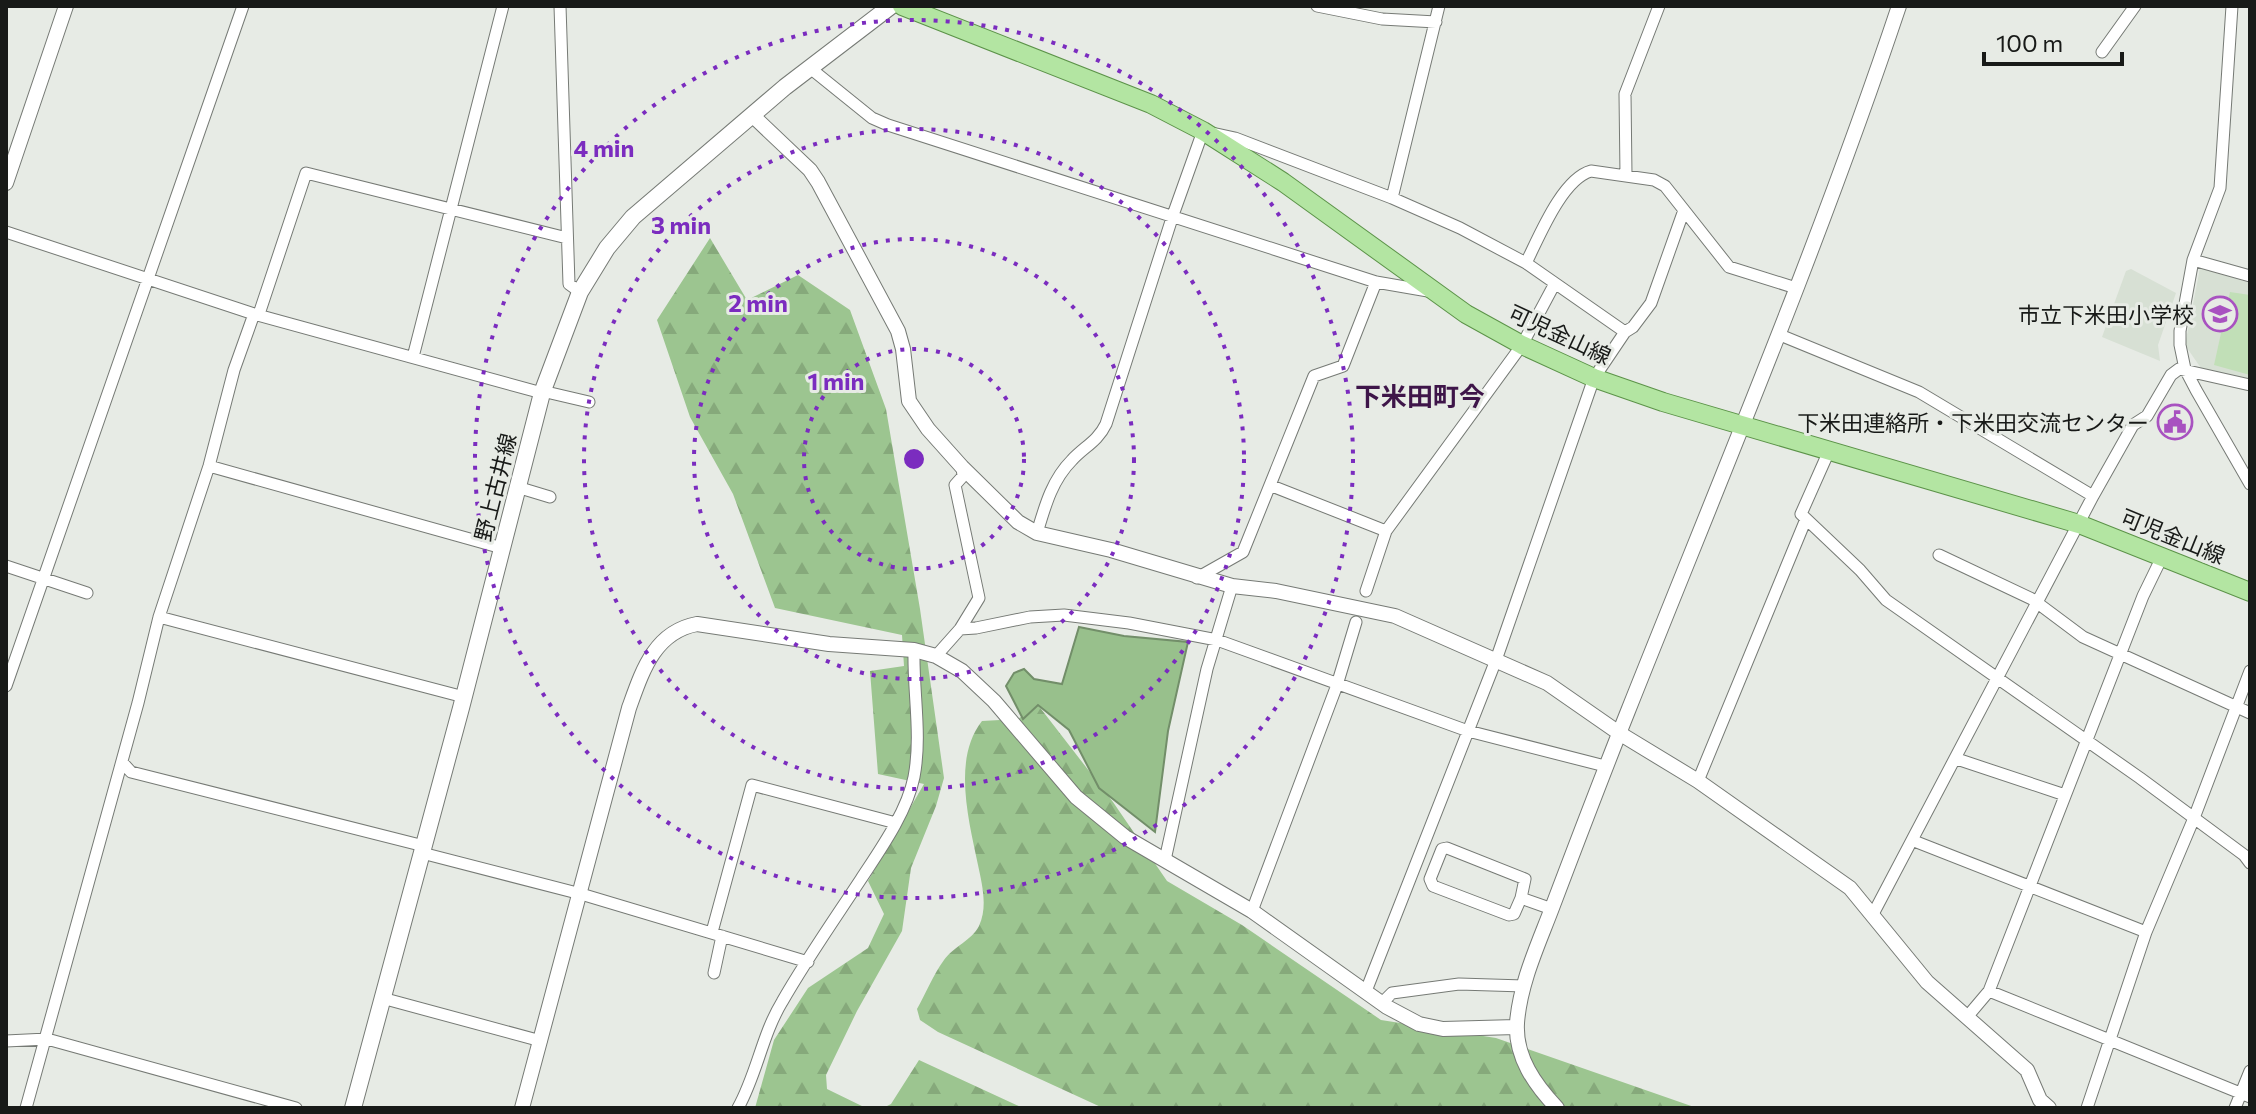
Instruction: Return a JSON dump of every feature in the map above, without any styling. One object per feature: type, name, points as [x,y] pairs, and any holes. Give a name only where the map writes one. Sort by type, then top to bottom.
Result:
[{"type":"main road","name":"野上古井線","points":[[353,1108],[464,697],[542,392],[580,292],[607,248],[633,217],[752,115],[891,6]]},
{"type":"main road","name":"可児金山線","points":[[902,6],[1151,104],[1203,131],[1283,182],[1466,314],[1522,345],[1594,378],[1744,426],[2079,524],[2250,592]]},
{"type":"street","points":[[6,183],[66,6]]},
{"type":"street","points":[[6,686],[243,6]]},
{"type":"street","points":[[413,357],[503,6]]},
{"type":"street","points":[[560,6],[569,284],[580,292]]},
{"type":"street","points":[[938,6],[947,24]]},
{"type":"street","points":[[1317,6],[1382,19],[1436,22]]},
{"type":"street","points":[[1392,198],[1439,6]]},
{"type":"street","points":[[1626,175],[1625,94],[1659,6]]},
{"type":"street","points":[[1557,1108],[1530,1076],[1521,1053],[1516,1027],[1524,986],[1605,766],[1780,335],[1863,113],[1899,6]]},
{"type":"street","points":[[2102,52],[2135,6]]},
{"type":"street","points":[[2232,6],[2220,188],[2193,260],[2180,331],[2185,369],[2250,484]]},
{"type":"street","points":[[810,68],[872,118],[888,125],[1376,282],[1437,292]]},
{"type":"street","points":[[752,115],[810,170],[829,198],[841,228],[898,331],[909,401],[928,429],[962,467],[1018,522],[1037,533],[1111,550],[1197,578],[1395,616],[1547,683],[1619,733],[1698,781],[1850,888],[1927,982],[2027,1070],[2040,1100],[2049,1108]]},
{"type":"street","points":[[1037,533],[1047,498],[1059,474],[1101,435],[1106,424],[1203,131],[1235,138],[1392,198],[1460,228],[1526,263],[1625,332]]},
{"type":"street","points":[[1526,263],[1555,206],[1581,173],[1591,171],[1654,180],[1665,186],[1729,267],[1796,288]]},
{"type":"street","points":[[26,1108],[159,617],[209,466],[234,370],[306,173],[567,238]]},
{"type":"street","points":[[1366,991],[1496,660],[1594,378],[1625,332],[1633,327],[1651,303],[1684,210]]},
{"type":"street","points":[[6,232],[257,314],[589,402]]},
{"type":"street","points":[[2193,260],[2250,276]]},
{"type":"street","points":[[1197,578],[1243,552],[1314,376],[1343,366],[1376,282]]},
{"type":"street","points":[[1366,591],[1386,531],[1522,345],[1554,285]]},
{"type":"street","points":[[1780,335],[1919,392],[2093,496]]},
{"type":"street","points":[[1872,916],[2133,425],[2147,416],[2171,375],[2179,369],[2250,385]]},
{"type":"street","points":[[1829,451],[1801,514],[1860,570],[1886,600],[2087,740],[2244,855],[2250,863]]},
{"type":"street","points":[[209,466],[502,548]]},
{"type":"street","points":[[936,656],[960,629],[979,598],[955,485],[963,476],[962,467]]},
{"type":"street","points":[[1272,486],[1386,531]]},
{"type":"street","points":[[517,487],[550,497]]},
{"type":"street","points":[[1698,781],[1806,519]]},
{"type":"street","points":[[1939,555],[2032,599],[2083,637],[2250,713]]},
{"type":"street","points":[[1967,1017],[1989,991],[2143,596],[2162,557]]},
{"type":"street","points":[[6,566],[87,593]]},
{"type":"street","points":[[1165,860],[1207,669],[1232,586]]},
{"type":"street","points":[[960,629],[1064,615],[1129,623],[1217,640],[1468,731],[1605,766]]},
{"type":"street","points":[[159,617],[464,697]]},
{"type":"street","points":[[1252,911],[1337,685],[1356,622]]},
{"type":"street","points":[[522,1108],[629,708],[642,671],[655,648],[667,636],[685,626],[697,624],[829,644],[914,650],[936,656],[962,671],[994,701],[1076,797],[1125,837],[1252,911],[1382,1003],[1419,1024],[1443,1029],[1516,1027]]},
{"type":"street","points":[[738,1108],[753,1080],[763,1044],[780,1004],[896,823],[914,780],[919,734],[913,682],[914,650]]},
{"type":"street","points":[[2087,1108],[2146,932],[2250,671]]},
{"type":"street","points":[[1957,759],[2065,795]]},
{"type":"street","points":[[122,762],[131,772],[581,894],[808,962]]},
{"type":"street","points":[[714,973],[717,934],[752,785],[896,823]]},
{"type":"street","points":[[1914,841],[2146,932]]},
{"type":"street","points":[[1447,848],[1525,879],[1521,898],[1514,914],[1509,915],[1433,886],[1430,879],[1442,849],[1447,848]]},
{"type":"street","points":[[1521,898],[1552,909]]},
{"type":"street","points":[[1382,1003],[1392,993],[1459,984],[1524,986]]},
{"type":"street","points":[[1989,991],[2246,1096]]},
{"type":"street","points":[[382,998],[541,1041]]},
{"type":"street","points":[[6,1041],[47,1039],[296,1108]]},
{"type":"street","points":[[2235,1108],[2246,1096],[2250,1071]]},
{"type":"shaded area","name":"市立下米田小学校","points":[[2200,268],[2250,283],[2250,383],[2203,371],[2185,345]]},
{"type":"shaded area","points":[[2131,269],[2176,293],[2158,345],[2160,361],[2102,337],[2126,271]]},
{"type":"shaded area","points":[[2230,292],[2250,295],[2250,375],[2214,365]]},
{"type":"shaded area","points":[[1079,627],[1124,636],[1188,642],[1168,731],[1155,832],[1099,788],[1069,730],[1038,705],[1023,719],[1006,686],[1014,673],[1024,669],[1034,679],[1062,684]]},
{"type":"green space","points":[[710,238],[747,300],[798,275],[850,310],[886,409],[920,609],[944,778],[911,868],[902,931],[857,1011],[826,1075],[827,1089],[866,1108],[755,1108],[774,1040],[808,988],[868,948],[884,914],[868,881],[924,784],[878,774],[870,671],[904,666],[902,635],[775,608],[733,494],[690,417],[657,320]]},
{"type":"green space","points":[[1038,705],[1113,802],[1167,881],[1242,925],[1381,1020],[1496,1038],[1697,1108],[1103,1108],[938,1032],[920,1020],[917,1009],[948,955],[976,931],[982,919],[984,903],[967,810],[967,753],[982,721],[1018,719]]},
{"type":"green space","points":[[919,1060],[1023,1108],[883,1108],[891,1104]]},
{"type":"place","name":"市立下米田小学校","points":[[2220,314]]},
{"type":"place","name":"下米田連絡所・下米田交流センター","points":[[2175,422]]},
{"type":"district","name":"下米田町今","points":[[1420,395]]}]
